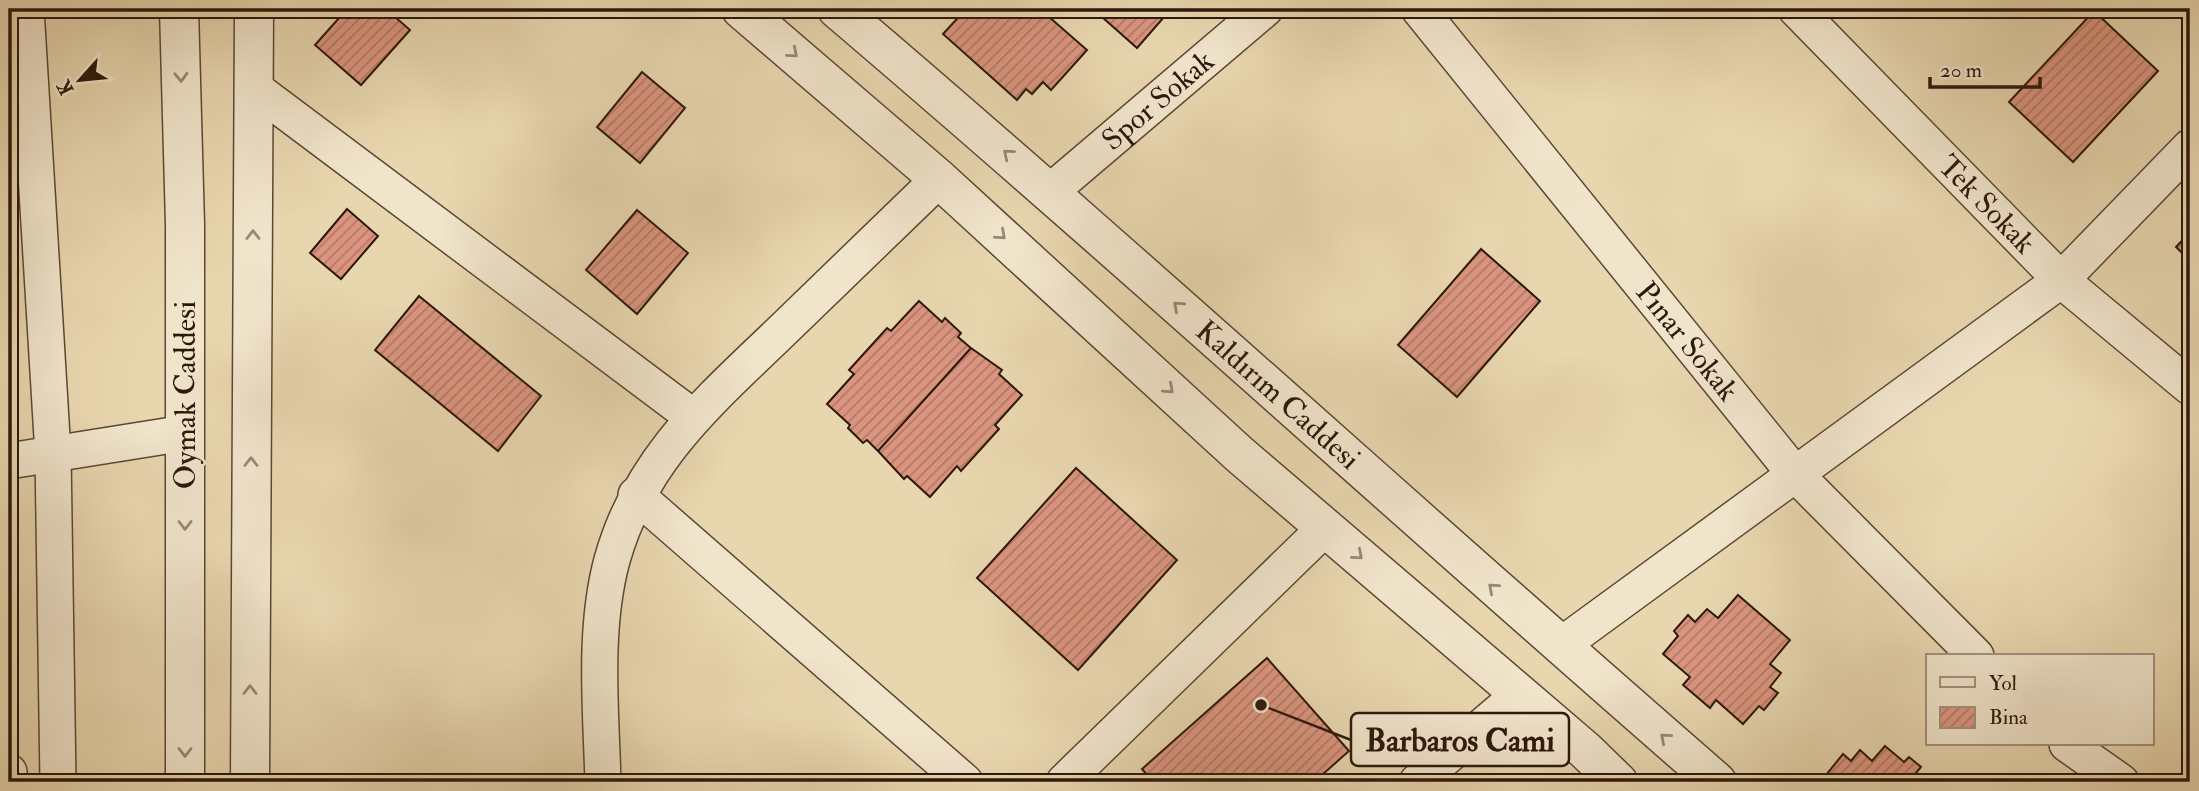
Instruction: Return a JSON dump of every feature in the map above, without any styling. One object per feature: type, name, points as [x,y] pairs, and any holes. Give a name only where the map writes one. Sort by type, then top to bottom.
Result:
[{"type":"street","points":[[26,9],[53,454],[58,782]]},
{"type":"street","name":"Oymak Caddesi","points":[[179,9],[185,225],[185,782]]},
{"type":"street","points":[[250,782],[254,9]]},
{"type":"street","points":[[741,9],[939,179],[1240,454],[1520,694],[1618,782]]},
{"type":"street","name":"Kaldırım Caddesi","points":[[837,9],[1051,191],[1560,646],[1717,782]]},
{"type":"street","name":"Spor Sokak","points":[[1051,191],[1265,9]]},
{"type":"street","name":"Pınar Sokak","points":[[1419,9],[1794,473],[1974,654]]},
{"type":"street","name":"Tek Sokak","points":[[1796,9],[2062,280],[2190,387]]},
{"type":"street","points":[[254,88],[693,417]]},
{"type":"street","points":[[1560,646],[2062,280],[2190,147]]},
{"type":"street","points":[[603,782],[604,601],[612,562],[636,495],[659,458],[693,417],[939,179]]},
{"type":"street","points":[[9,461],[185,433]]},
{"type":"street","points":[[636,495],[965,782]]},
{"type":"street","points":[[1064,782],[1326,527]]},
{"type":"street","points":[[1417,782],[1520,694]]},
{"type":"street","points":[[2070,746],[2121,782]]},
{"type":"street","points":[[9,772],[9,782]]},
{"type":"building","points":[[347,9],[386,9],[410,30],[361,85],[315,45]]},
{"type":"building","points":[[966,9],[1040,9],[1087,50],[1051,90],[1043,82],[1032,94],[1026,89],[1017,100],[943,34]]},
{"type":"building","points":[[1093,9],[1171,9],[1137,48]]},
{"type":"building","points":[[2094,11],[2158,71],[2073,162],[2009,102]]},
{"type":"building","points":[[642,72],[685,108],[640,163],[597,127]]},
{"type":"building","points":[[347,209],[378,236],[341,279],[310,253]]},
{"type":"building","points":[[637,210],[688,253],[637,314],[586,270]]},
{"type":"building","points":[[2190,232],[2190,261],[2176,247]]},
{"type":"building","points":[[1481,249],[1540,301],[1457,397],[1398,345]]},
{"type":"building","points":[[419,296],[541,396],[498,451],[375,350]]},
{"type":"building","points":[[919,301],[942,322],[945,318],[961,333],[958,337],[971,348],[878,451],[867,440],[863,443],[848,428],[850,425],[827,404],[854,374],[849,370],[887,328],[891,331]]},
{"type":"building","points":[[971,348],[1002,370],[999,374],[1022,395],[995,425],[999,429],[961,471],[957,466],[930,497],[907,476],[904,479],[878,451]]},
{"type":"building","points":[[1076,468],[1177,560],[1078,670],[977,578]]},
{"type":"building","points":[[1738,595],[1790,640],[1770,664],[1781,673],[1770,687],[1778,693],[1764,710],[1759,706],[1743,724],[1716,700],[1710,708],[1683,685],[1690,677],[1663,654],[1678,636],[1674,631],[1688,615],[1695,622],[1707,609],[1718,618]]},
{"type":"building","points":[[1267,658],[1349,751],[1314,782],[1153,782],[1142,769]]},
{"type":"building","points":[[1885,746],[1904,762],[1909,757],[1921,767],[1916,773],[1928,782],[1833,782],[1826,775],[1843,754],[1851,761],[1860,750],[1872,761]]},
{"type":"place","name":"Barbaros Cami","points":[[1261,705]]}]
